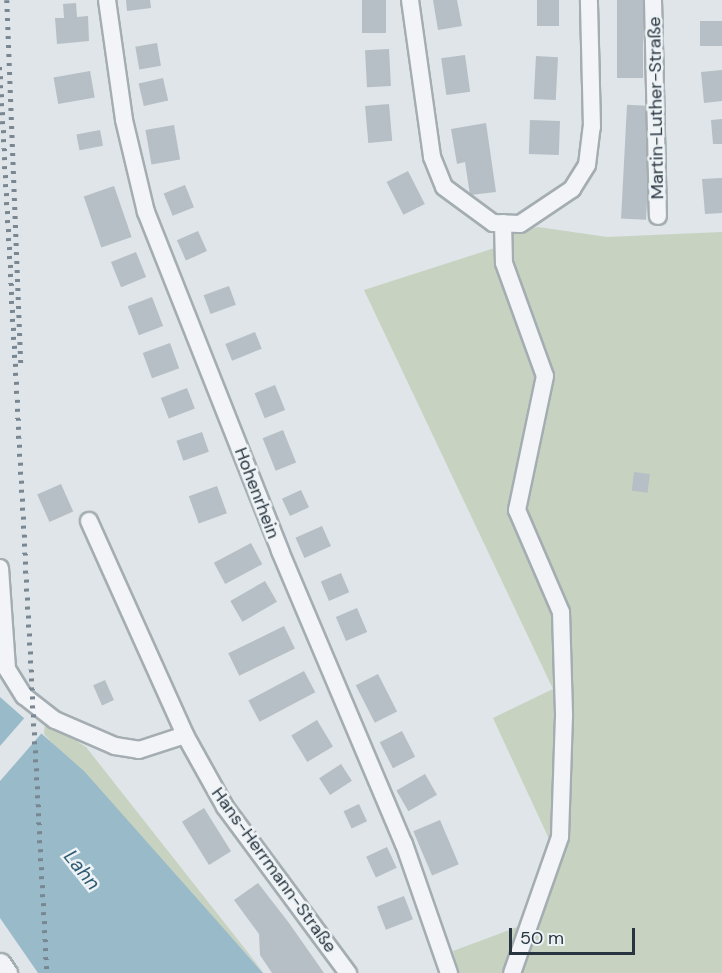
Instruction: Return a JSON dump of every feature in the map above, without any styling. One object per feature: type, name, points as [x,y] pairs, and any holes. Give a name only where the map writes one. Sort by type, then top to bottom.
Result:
[{"type":"street","name":"Hohenrhein","points":[[106,0],[124,120],[146,212],[280,551],[404,844],[449,973]]},
{"type":"street","points":[[410,0],[432,156],[444,187],[470,211],[502,223],[520,224],[548,210],[572,189],[587,165],[592,127],[589,0]]},
{"type":"street","name":"Martin-Luther-Straße","points":[[653,0],[658,216]]},
{"type":"street","points":[[502,223],[504,263],[545,376],[517,510],[561,612],[564,717],[560,837],[512,973]]},
{"type":"street","name":"Hans-Herrmann-Straße","points":[[89,521],[185,735],[225,807],[348,973]]},
{"type":"street","points":[[0,568],[7,669],[24,696],[55,720],[115,747],[139,750],[185,735]]},
{"type":"street","points":[[0,964],[6,973]]},
{"type":"green space","points":[[538,227],[607,237],[722,232],[722,973],[459,973],[453,951],[517,927],[545,895],[556,854],[493,718],[553,689],[364,290],[504,245],[504,235]]},
{"type":"green space","points":[[45,721],[86,747],[264,973],[44,734]]},
{"type":"water","name":"Lahn","points":[[0,697],[84,771],[263,973],[38,973],[0,918]]},
{"type":"pier","points":[[27,715],[44,730],[0,781],[0,746]]},
{"type":"building","points":[[126,0],[150,0],[151,8],[127,11]]},
{"type":"building","points":[[362,0],[386,0],[386,33],[362,33]]},
{"type":"building","points":[[433,0],[457,0],[462,26],[438,30]]},
{"type":"building","points":[[537,0],[559,0],[559,26],[537,26]]},
{"type":"building","points":[[617,0],[643,0],[643,78],[617,78]]},
{"type":"building","points":[[76,3],[77,17],[88,16],[89,41],[57,44],[55,18],[64,18],[63,4]]},
{"type":"building","points":[[700,21],[722,21],[722,46],[700,46]]},
{"type":"building","points":[[157,43],[161,66],[139,69],[135,47]]},
{"type":"building","points":[[389,49],[391,86],[367,87],[365,50]]},
{"type":"building","points":[[465,55],[470,92],[446,95],[441,58]]},
{"type":"building","points":[[536,56],[558,57],[556,100],[534,99]]},
{"type":"building","points":[[722,70],[722,101],[704,103],[701,72]]},
{"type":"building","points":[[90,71],[95,98],[58,104],[54,77]]},
{"type":"building","points":[[163,78],[168,100],[144,106],[139,84]]},
{"type":"building","points":[[389,104],[392,141],[368,143],[365,106]]},
{"type":"building","points":[[627,105],[652,106],[646,220],[621,219]]},
{"type":"building","points":[[722,119],[722,144],[713,144],[711,120]]},
{"type":"building","points":[[530,120],[560,121],[559,155],[529,154]]},
{"type":"building","points":[[486,123],[496,192],[470,195],[465,162],[457,164],[451,129]]},
{"type":"building","points":[[174,125],[180,159],[152,165],[145,130]]},
{"type":"building","points":[[100,130],[103,146],[79,150],[76,135]]},
{"type":"building","points":[[408,171],[425,204],[403,215],[387,182]]},
{"type":"building","points":[[722,178],[722,213],[705,214],[702,179]]},
{"type":"building","points":[[185,185],[194,207],[173,216],[164,194]]},
{"type":"building","points":[[114,186],[132,237],[101,247],[84,196]]},
{"type":"building","points":[[198,231],[207,251],[186,260],[177,240]]},
{"type":"building","points":[[136,252],[146,277],[121,287],[111,262]]},
{"type":"building","points":[[229,286],[236,305],[210,314],[204,295]]},
{"type":"building","points":[[152,297],[163,326],[139,335],[128,306]]},
{"type":"building","points":[[255,332],[262,349],[232,361],[225,344]]},
{"type":"building","points":[[170,343],[179,368],[152,378],[143,353]]},
{"type":"building","points":[[275,385],[285,410],[265,418],[255,393]]},
{"type":"building","points":[[187,388],[195,409],[169,419],[161,398]]},
{"type":"building","points":[[283,430],[296,462],[276,471],[263,438]]},
{"type":"building","points":[[202,432],[209,452],[183,461],[176,441]]},
{"type":"building","points":[[634,472],[650,474],[648,493],[632,491]]},
{"type":"building","points":[[61,484],[73,511],[49,522],[37,495]]},
{"type":"building","points":[[217,486],[227,513],[199,524],[189,496]]},
{"type":"building","points":[[301,490],[309,507],[290,516],[282,499]]},
{"type":"building","points":[[322,526],[331,546],[304,558],[296,538]]},
{"type":"building","points":[[251,543],[262,564],[225,584],[214,563]]},
{"type":"building","points":[[341,573],[349,592],[329,601],[321,582]]},
{"type":"building","points":[[265,581],[277,602],[242,622],[230,601]]},
{"type":"building","points":[[357,608],[367,632],[346,641],[336,617]]},
{"type":"building","points":[[284,626],[295,648],[239,676],[228,653]]},
{"type":"building","points":[[304,671],[315,692],[260,722],[248,701]]},
{"type":"building","points":[[378,674],[397,711],[375,723],[356,685]]},
{"type":"building","points":[[105,680],[114,700],[102,705],[93,685]]},
{"type":"building","points":[[317,720],[333,747],[307,762],[291,735]]},
{"type":"building","points":[[402,731],[415,757],[393,768],[380,742]]},
{"type":"building","points":[[341,764],[352,781],[330,795],[319,778]]},
{"type":"building","points":[[425,774],[437,795],[408,811],[396,790]]},
{"type":"building","points":[[359,804],[367,821],[352,828],[344,811]]},
{"type":"building","points":[[204,808],[231,851],[209,865],[182,822]]},
{"type":"building","points":[[440,820],[459,864],[432,876],[413,831]]},
{"type":"building","points":[[387,847],[397,868],[376,878],[366,857]]},
{"type":"building","points":[[258,883],[324,973],[272,973],[260,955],[259,934],[234,900]]},
{"type":"building","points":[[404,896],[413,919],[386,930],[377,906]]},
{"type":"railway","points":[[7,0],[21,363]]},
{"type":"railway","points":[[0,67],[47,973]]}]
